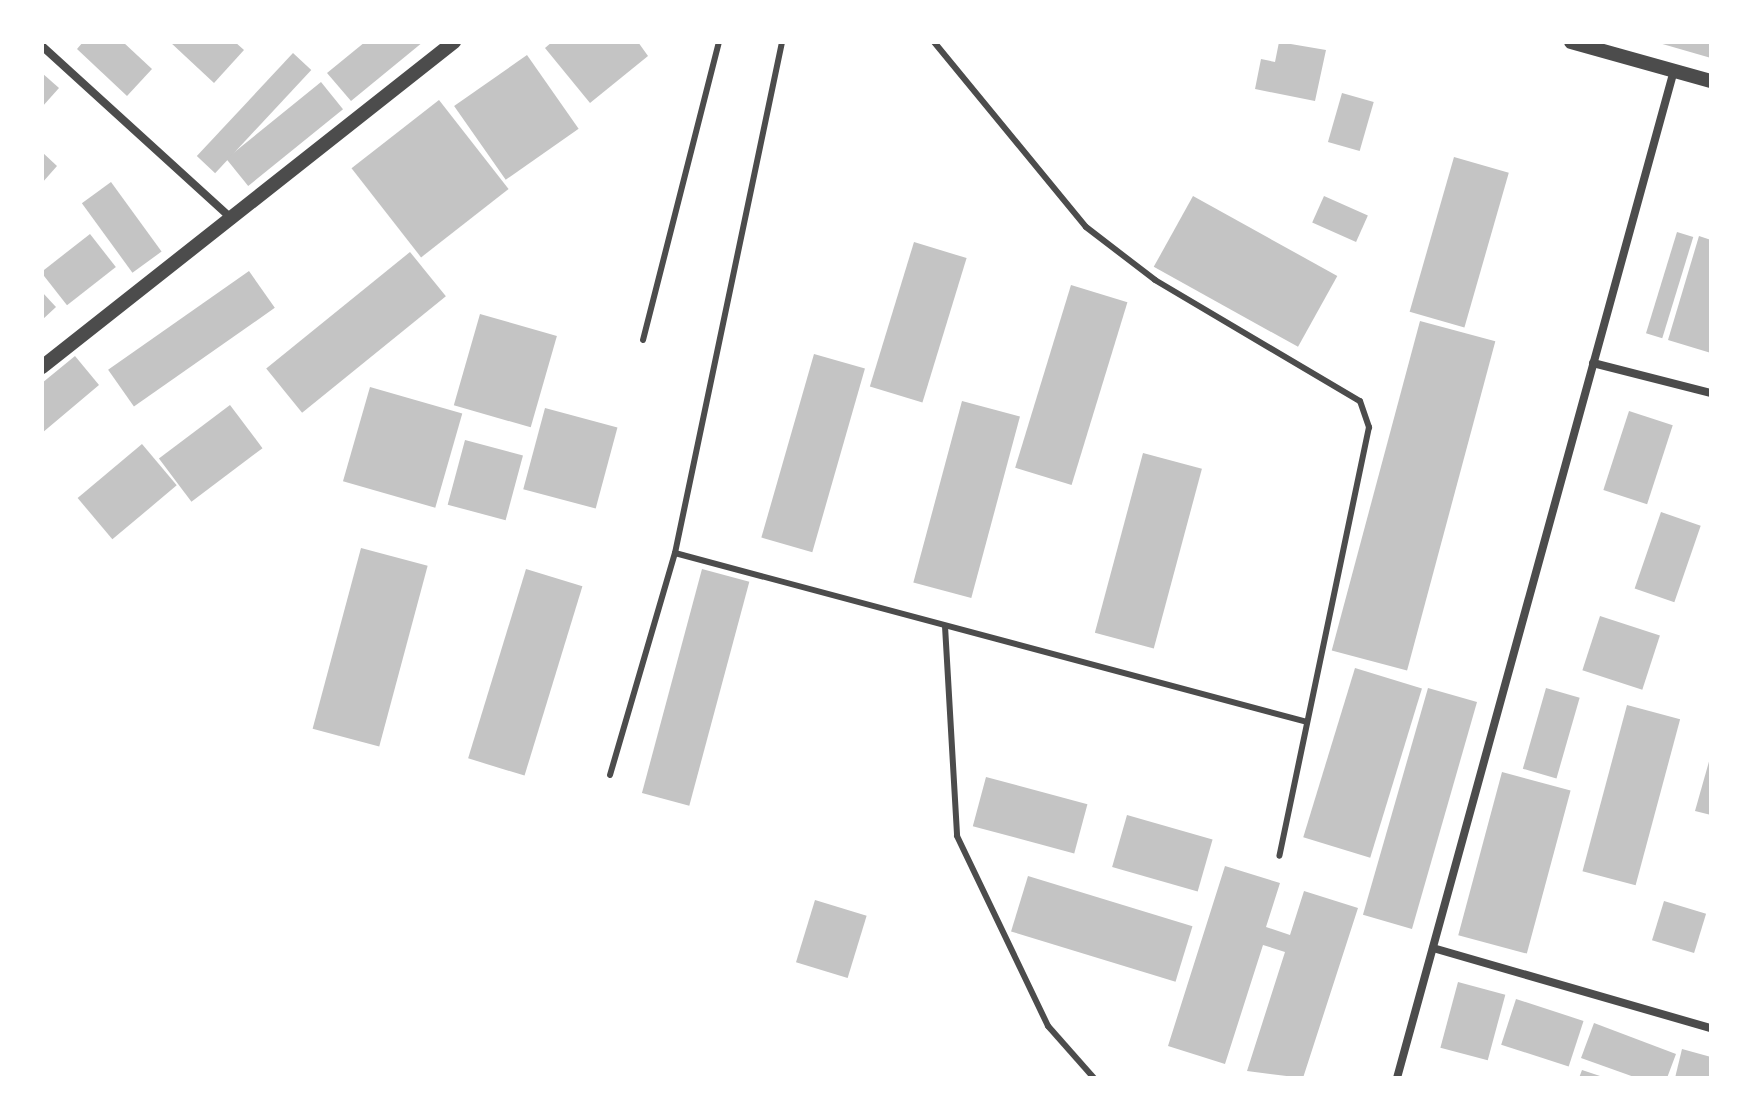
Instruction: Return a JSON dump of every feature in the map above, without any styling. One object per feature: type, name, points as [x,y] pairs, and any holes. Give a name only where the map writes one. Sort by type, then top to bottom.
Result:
[{"type":"street","points":[[42,367],[233,220],[454,42]]},
{"type":"street","points":[[1571,42],[1711,81]]},
{"type":"street","points":[[42,46],[233,220]]},
{"type":"street","points":[[1397,1078],[1674,70]]},
{"type":"street","points":[[1593,363],[1711,393]]},
{"type":"street","points":[[1433,948],[1711,1028]]},
{"type":"lane","points":[[643,340],[719,42]]},
{"type":"lane","points":[[610,775],[675,553],[782,42]]},
{"type":"lane","points":[[934,42],[1086,227],[1155,280],[1360,401],[1369,427],[1279,856]]},
{"type":"lane","points":[[675,553],[1307,722]]},
{"type":"lane","points":[[945,626],[957,836],[1048,1026],[1094,1078]]},
{"type":"building","points":[[83,42],[123,42],[152,69],[127,96],[77,49]]},
{"type":"building","points":[[170,42],[235,42],[244,50],[214,83]]},
{"type":"building","points":[[365,42],[423,42],[351,101],[327,73]]},
{"type":"building","points":[[552,42],[638,42],[648,56],[590,103],[545,48]]},
{"type":"building","points":[[1279,42],[1326,50],[1315,101],[1255,89],[1261,59],[1275,62]]},
{"type":"building","points":[[1711,42],[1711,58],[1659,43]]},
{"type":"building","points":[[293,53],[311,70],[215,173],[197,156]]},
{"type":"building","points":[[527,55],[579,129],[506,180],[454,106]]},
{"type":"building","points":[[42,73],[59,88],[42,107]]},
{"type":"building","points":[[321,82],[343,109],[248,186],[226,159]]},
{"type":"building","points":[[1342,93],[1374,102],[1360,151],[1328,142]]},
{"type":"building","points":[[439,100],[509,189],[421,257],[352,168]]},
{"type":"building","points":[[42,152],[57,166],[42,183]]},
{"type":"building","points":[[1454,157],[1509,173],[1464,327],[1410,312]]},
{"type":"building","points":[[111,182],[162,252],[132,273],[82,203]]},
{"type":"building","points":[[1193,196],[1337,276],[1298,347],[1154,267]]},
{"type":"building","points":[[1324,196],[1368,216],[1356,242],[1312,222]]},
{"type":"building","points":[[1677,232],[1693,237],[1662,338],[1646,333]]},
{"type":"building","points":[[90,234],[116,267],[67,305],[42,272]]},
{"type":"building","points":[[1699,236],[1711,240],[1711,353],[1668,340]]},
{"type":"building","points":[[914,242],[967,258],[922,402],[870,386]]},
{"type":"building","points":[[410,252],[446,296],[302,413],[266,368]]},
{"type":"building","points":[[249,271],[275,308],[134,407],[108,370]]},
{"type":"building","points":[[1071,285],[1127,302],[1072,485],[1015,468]]},
{"type":"building","points":[[42,292],[56,307],[42,320]]},
{"type":"building","points":[[480,314],[557,336],[531,427],[454,405]]},
{"type":"building","points":[[1420,321],[1495,341],[1407,671],[1332,650]]},
{"type":"building","points":[[814,354],[865,369],[812,552],[761,538]]},
{"type":"building","points":[[75,356],[99,385],[42,433],[42,383]]},
{"type":"building","points":[[370,387],[462,413],[435,508],[343,481]]},
{"type":"building","points":[[962,401],[1020,417],[971,598],[913,583]]},
{"type":"building","points":[[230,405],[262,448],[191,502],[159,459]]},
{"type":"building","points":[[545,408],[617,427],[596,509],[523,489]]},
{"type":"building","points":[[1629,411],[1673,425],[1647,504],[1603,490]]},
{"type":"building","points":[[465,440],[523,456],[506,520],[448,505]]},
{"type":"building","points":[[142,444],[177,485],[112,539],[78,498]]},
{"type":"building","points":[[1143,453],[1202,469],[1154,648],[1095,633]]},
{"type":"building","points":[[1661,512],[1701,526],[1674,602],[1635,589]]},
{"type":"building","points":[[361,548],[428,566],[379,746],[313,729]]},
{"type":"building","points":[[526,569],[582,586],[525,776],[468,758]]},
{"type":"building","points":[[702,569],[749,582],[689,806],[642,793]]},
{"type":"building","points":[[1600,616],[1660,635],[1642,690],[1582,670]]},
{"type":"building","points":[[1355,668],[1422,688],[1370,858],[1303,837]]},
{"type":"building","points":[[1428,688],[1477,702],[1412,929],[1363,915]]},
{"type":"building","points":[[1546,688],[1580,698],[1556,778],[1523,769]]},
{"type":"building","points":[[1627,705],[1680,719],[1636,885],[1582,871]]},
{"type":"building","points":[[1711,758],[1711,815],[1695,811]]},
{"type":"building","points":[[1502,772],[1571,790],[1527,954],[1458,935]]},
{"type":"building","points":[[986,777],[1087,804],[1074,853],[973,826]]},
{"type":"building","points":[[1127,815],[1213,840],[1198,891],[1112,867]]},
{"type":"building","points":[[1225,866],[1280,883],[1266,927],[1290,935],[1304,891],[1358,908],[1303,1078],[1247,1071],[1285,952],[1263,945],[1225,1064],[1168,1046]]},
{"type":"building","points":[[1028,876],[1192,926],[1176,982],[1011,931]]},
{"type":"building","points":[[815,900],[867,916],[848,978],[796,962]]},
{"type":"building","points":[[1664,901],[1706,914],[1694,953],[1652,940]]},
{"type":"building","points":[[1458,982],[1505,995],[1488,1060],[1440,1048]]},
{"type":"building","points":[[1516,999],[1584,1021],[1569,1067],[1501,1045]]},
{"type":"building","points":[[1594,1023],[1676,1054],[1667,1078],[1637,1078],[1581,1058]]},
{"type":"building","points":[[1682,1049],[1711,1057],[1711,1078],[1675,1078]]},
{"type":"building","points":[[1582,1070],[1603,1077],[1603,1078],[1579,1078]]}]
